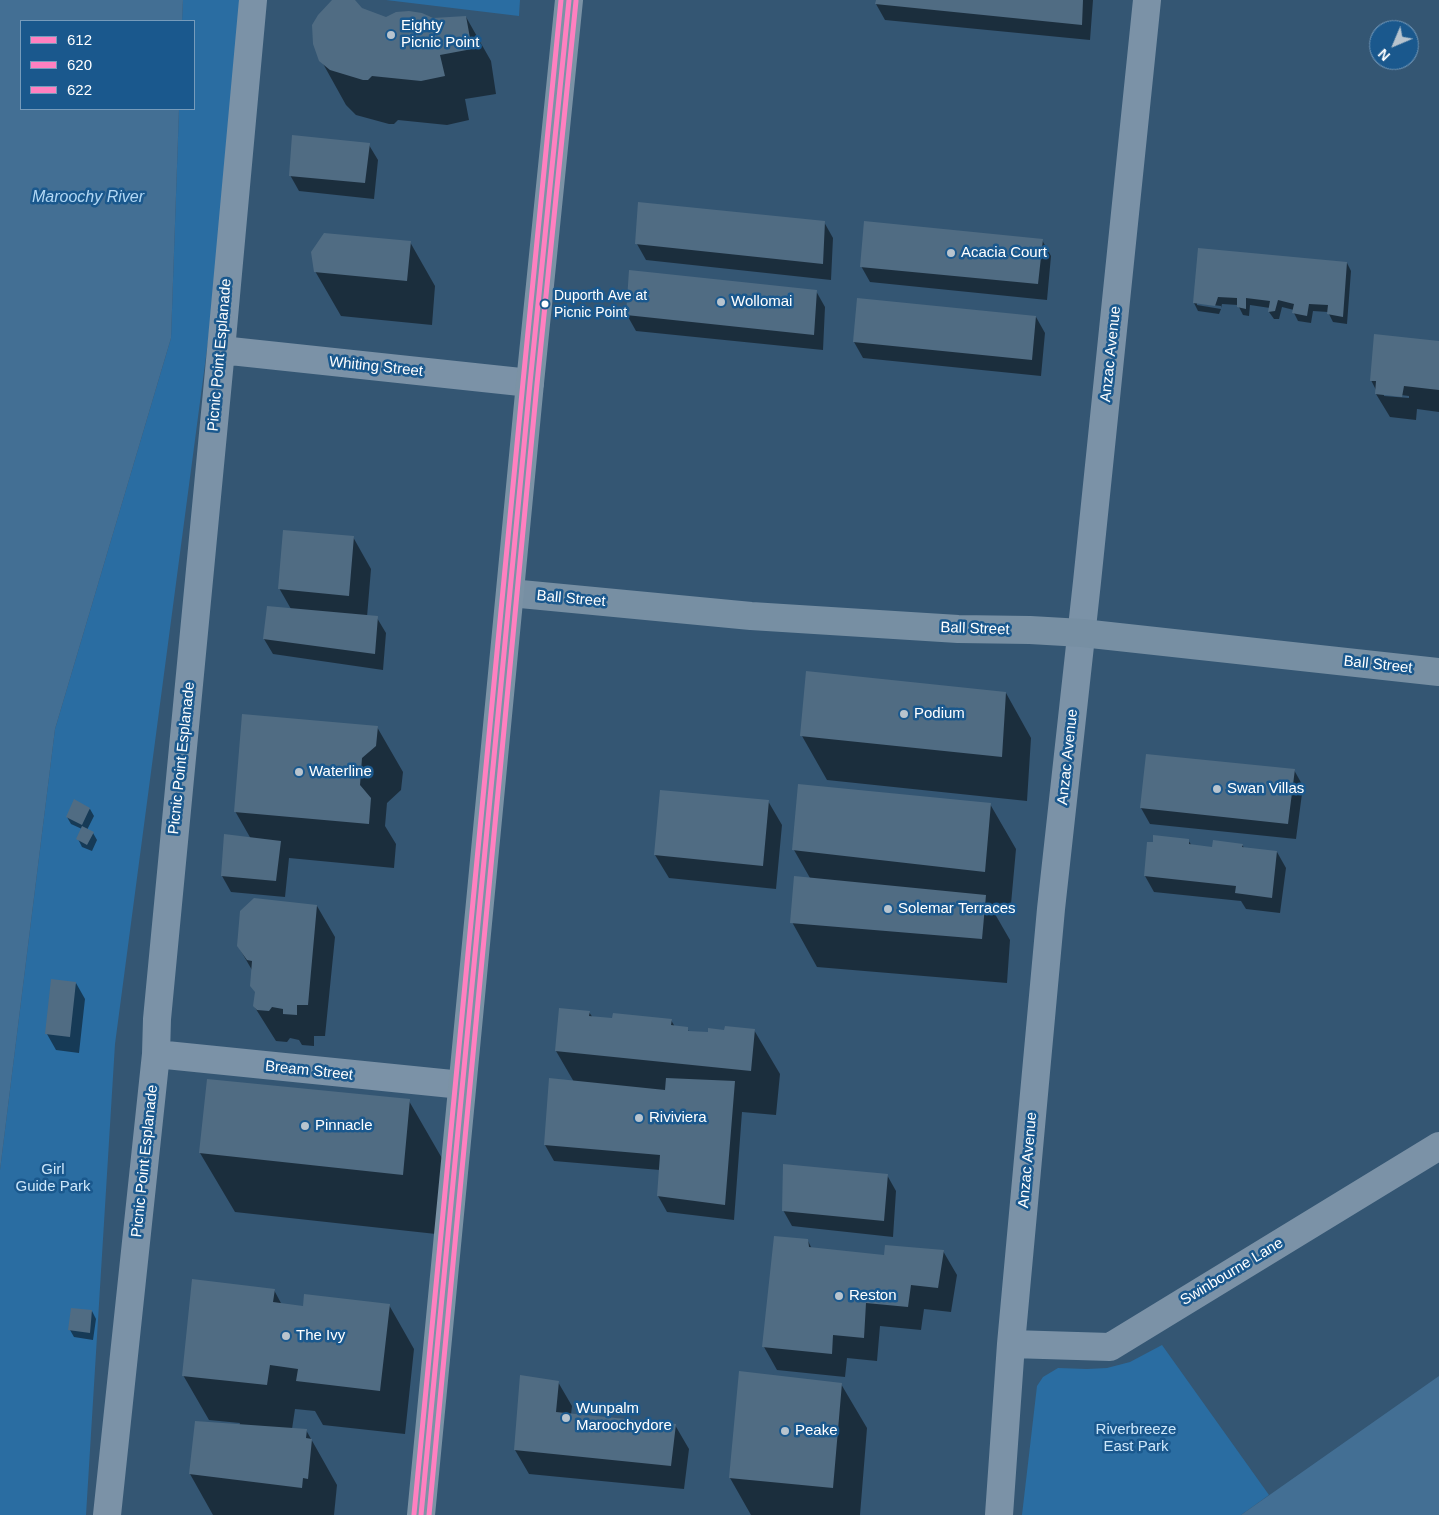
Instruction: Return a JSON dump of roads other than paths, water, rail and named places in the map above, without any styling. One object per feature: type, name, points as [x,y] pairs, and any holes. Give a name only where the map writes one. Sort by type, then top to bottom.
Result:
[{"type":"main road","points":[[421,1515],[530,383],[569,0]]},
{"type":"main road","name":"Ball Street","points":[[510,593],[751,616],[958,630],[1030,630],[1082,633],[1439,672]]},
{"type":"street","name":"Picnic Point Esplanade","points":[[107,1515],[156,1054],[157,1019],[253,0]]},
{"type":"street","name":"Anzac Avenue","points":[[999,1515],[1011,1344],[1051,910],[1082,633],[1147,0]]},
{"type":"street","name":"Whiting Street","points":[[221,350],[530,383]]},
{"type":"street","name":"Bream Street","points":[[156,1054],[462,1085]]},
{"type":"street","name":"Swinbourne Lane","points":[[1011,1344],[1110,1347],[1439,1146]]},
{"type":"water","name":"Maroochy River","points":[[0,0],[183,0],[182,20],[20,20],[20,110],[179,110],[171,338],[55,729],[0,1170]]},
{"type":"water","points":[[1439,1376],[1439,1515],[1241,1515]]},
{"type":"place","name":"Eighty Picnic Point","points":[[391,35]]},
{"type":"place","name":"Acacia Court","points":[[951,253]]},
{"type":"place","name":"Wollomai","points":[[721,302]]},
{"type":"place","name":"Duporth Ave at Picnic Point","points":[[545,304]]},
{"type":"place","name":"Podium","points":[[904,714]]},
{"type":"place","name":"Waterline","points":[[299,772]]},
{"type":"place","name":"Swan Villas","points":[[1217,789]]},
{"type":"place","name":"Solemar Terraces","points":[[888,909]]},
{"type":"place","name":"Riviviera","points":[[639,1118]]},
{"type":"place","name":"Pinnacle","points":[[305,1126]]},
{"type":"place","name":"Reston","points":[[839,1296]]},
{"type":"place","name":"The Ivy","points":[[286,1336]]},
{"type":"place","name":"Wunpalm Maroochydore","points":[[566,1418]]},
{"type":"place","name":"Peake","points":[[785,1431]]},
{"type":"park label","name":"Girl Guide Park","points":[[53,1178]]},
{"type":"park label","name":"Riverbreeze East Park","points":[[1136,1438]]}]
